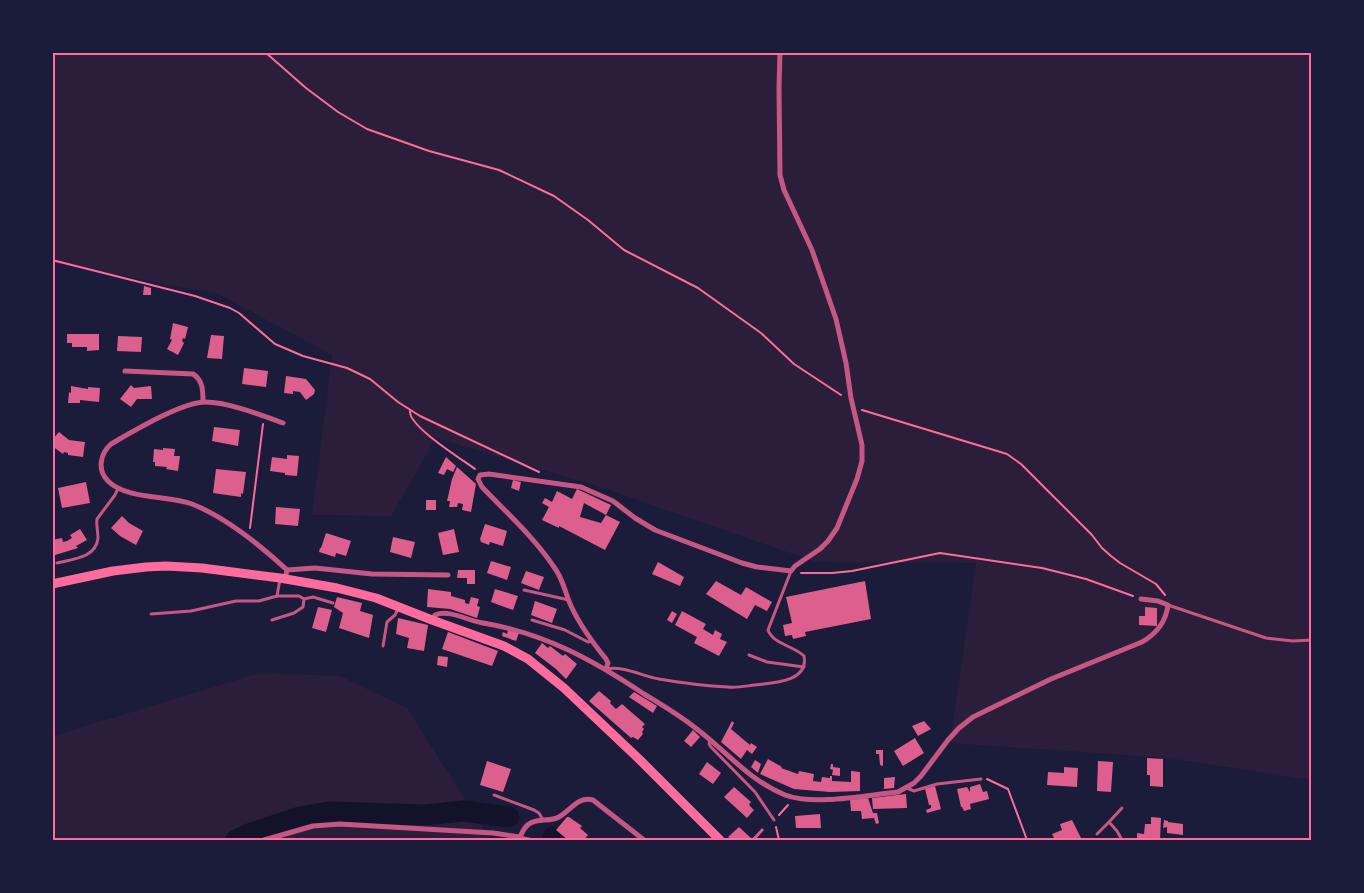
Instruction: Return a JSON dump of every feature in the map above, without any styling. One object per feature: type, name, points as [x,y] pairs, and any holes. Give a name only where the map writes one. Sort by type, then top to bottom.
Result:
[{"type":"main road","points":[[52,584],[113,571],[166,566],[284,576],[376,598],[504,646],[517,652],[544,671],[640,760],[720,840]]},
{"type":"street","points":[[606,669],[608,663],[606,659],[584,630],[571,606],[556,570],[540,549],[482,487],[478,478],[480,474],[581,487],[613,501],[655,530],[742,563],[770,570],[791,571],[795,566],[820,549],[837,528],[862,461],[862,445],[836,319],[815,258],[784,190],[780,175],[780,52]]},
{"type":"street","points":[[125,371],[187,372],[193,374],[198,377],[201,383],[203,402]]},
{"type":"street","points":[[283,423],[249,411],[214,402],[189,405],[110,444],[101,463],[101,470],[108,482],[118,488],[142,495],[184,501],[230,525],[284,576],[315,568],[372,574],[448,575]]},
{"type":"street","points":[[432,620],[435,615],[442,613],[509,628],[555,643],[606,669],[687,721],[745,771],[769,787],[787,795],[814,799],[832,799],[898,792],[907,788],[922,776],[938,752],[959,728],[973,717],[1051,680],[1142,642],[1157,632],[1167,612],[1168,604],[1141,599]]},
{"type":"street","points":[[264,840],[313,826],[340,824],[483,832],[520,837],[524,828],[529,824],[557,818],[579,801],[586,798],[593,800],[644,840]]},
{"type":"lane","points":[[57,563],[83,557],[94,550],[98,540],[97,518],[115,495],[118,488]]},
{"type":"lane","points":[[606,669],[618,669],[657,679],[729,688],[782,682],[792,678],[804,667],[804,656],[800,652],[774,639],[770,636],[768,630],[791,571]]},
{"type":"lane","points":[[277,596],[284,576]]},
{"type":"lane","points":[[524,590],[570,600]]},
{"type":"lane","points":[[151,614],[191,611],[236,601],[259,601],[277,596],[300,596],[304,599],[312,597],[333,602]]},
{"type":"lane","points":[[272,620],[298,612],[304,605],[304,599]]},
{"type":"lane","points":[[1168,604],[1266,638],[1292,641],[1312,640]]},
{"type":"lane","points":[[383,646],[387,622],[395,615],[399,607]]},
{"type":"lane","points":[[532,620],[564,630],[588,642],[592,641]]},
{"type":"lane","points":[[749,655],[767,662],[804,667]]},
{"type":"lane","points":[[710,740],[711,747],[755,792],[774,820]]},
{"type":"lane","points":[[907,788],[914,791],[937,784],[981,779]]},
{"type":"lane","points":[[494,795],[534,810],[539,813],[543,821]]},
{"type":"lane","points":[[1097,834],[1122,808]]},
{"type":"lane","points":[[1109,822],[1122,840]]},
{"type":"lane","points":[[520,837],[533,840]]},
{"type":"path","points":[[265,52],[325,102],[367,129],[428,151],[498,170],[554,196],[588,220],[624,250],[698,288],[761,333],[794,364],[842,396],[851,398]]},
{"type":"path","points":[[52,260],[225,306],[239,314],[275,344],[303,356],[347,368],[370,379],[410,410],[474,443],[550,478],[551,482]]},
{"type":"path","points":[[853,408],[1007,454],[1021,464],[1092,534],[1110,556],[1120,564],[1156,584],[1164,594],[1168,604]]},
{"type":"path","points":[[410,410],[409,415],[427,434],[480,474]]},
{"type":"path","points":[[251,528],[262,430]]},
{"type":"path","points":[[791,571],[808,574],[852,571],[940,553],[1042,568],[1086,579],[1141,599]]},
{"type":"path","points":[[981,779],[988,779],[1008,790],[1027,840]]},
{"type":"path","points":[[779,840],[774,820],[790,803]]},
{"type":"shaded area","points":[[52,53],[1311,53],[1311,780],[1168,758],[950,743],[976,563],[816,562],[603,488],[436,438],[391,516],[312,515],[332,355],[218,294],[53,263]]},
{"type":"shaded area","points":[[259,673],[340,676],[407,708],[491,840],[53,840],[53,736]]},
{"type":"building","points":[[144,286],[151,288],[151,295],[143,295]]},
{"type":"building","points":[[173,323],[188,327],[185,339],[183,338],[182,341],[184,343],[178,355],[167,349],[172,340],[170,339]]},
{"type":"building","points":[[67,334],[99,334],[99,350],[87,351],[87,347],[72,347],[72,343],[67,343]]},
{"type":"building","points":[[211,335],[224,336],[222,359],[207,358]]},
{"type":"building","points":[[118,336],[142,337],[141,352],[117,351]]},
{"type":"building","points":[[244,368],[268,371],[266,387],[242,384]]},
{"type":"building","points":[[286,376],[306,379],[315,390],[314,394],[306,400],[300,392],[293,391],[293,394],[284,393]]},
{"type":"building","points":[[131,385],[134,388],[151,386],[152,399],[137,399],[131,407],[120,399]]},
{"type":"building","points":[[71,386],[88,389],[88,387],[100,388],[99,402],[80,400],[80,403],[68,403]]},
{"type":"building","points":[[214,427],[240,430],[238,446],[212,441]]},
{"type":"building","points":[[59,432],[69,440],[85,442],[83,457],[68,455],[68,453],[64,452],[63,454],[52,446],[52,440]]},
{"type":"building","points":[[163,448],[175,449],[174,456],[180,456],[178,471],[166,469],[167,467],[155,466],[155,462],[153,462],[154,449],[163,450]]},
{"type":"building","points":[[287,455],[299,456],[297,476],[270,471],[272,457],[287,459]]},
{"type":"building","points":[[446,457],[456,466],[453,472],[447,469],[444,475],[438,473]]},
{"type":"building","points":[[457,467],[476,484],[471,512],[462,510],[463,504],[458,503],[457,507],[449,507],[450,501],[447,501]]},
{"type":"building","points":[[216,469],[246,472],[241,497],[213,493]]},
{"type":"building","points":[[513,480],[521,482],[519,491],[511,488]]},
{"type":"building","points":[[86,482],[90,503],[62,508],[58,488]]},
{"type":"building","points":[[577,489],[611,505],[606,515],[620,522],[605,550],[559,526],[559,528],[542,520],[549,507],[542,503],[545,498],[552,502],[557,491],[572,499]],"holes":[[[584,503],[606,515],[601,523],[580,517]]]},
{"type":"building","points":[[426,500],[436,500],[436,510],[426,510]]},
{"type":"building","points":[[276,507],[300,509],[298,526],[275,524]]},
{"type":"building","points":[[122,516],[129,523],[143,531],[136,545],[120,536],[111,528]]},
{"type":"building","points":[[485,524],[507,531],[503,546],[490,542],[489,545],[481,542],[480,539]]},
{"type":"building","points":[[80,529],[87,540],[76,546],[78,548],[52,556],[52,540],[62,538],[63,542],[67,541],[72,538],[70,535]]},
{"type":"building","points":[[454,529],[459,552],[443,555],[438,533]]},
{"type":"building","points":[[326,533],[351,541],[346,556],[336,553],[335,557],[319,552]]},
{"type":"building","points":[[393,537],[415,542],[411,558],[390,552]]},
{"type":"building","points":[[491,561],[511,567],[507,580],[487,573]]},
{"type":"building","points":[[658,562],[684,577],[680,586],[652,574]]},
{"type":"building","points":[[458,570],[475,570],[475,584],[467,584],[467,578],[457,578]]},
{"type":"building","points":[[526,571],[544,577],[539,590],[521,583]]},
{"type":"building","points":[[716,581],[741,595],[746,587],[772,602],[767,611],[755,605],[747,619],[706,594]]},
{"type":"building","points":[[865,581],[871,619],[805,632],[806,636],[793,639],[792,635],[785,636],[783,625],[792,623],[786,597]]},
{"type":"building","points":[[428,589],[451,592],[451,596],[465,600],[465,603],[469,604],[471,597],[479,599],[477,606],[480,607],[477,618],[450,609],[427,607]]},
{"type":"building","points":[[495,589],[518,596],[513,610],[491,602]]},
{"type":"building","points":[[337,597],[362,603],[360,611],[373,615],[369,638],[339,628],[343,613],[334,607]]},
{"type":"building","points":[[535,601],[557,609],[552,623],[531,615]]},
{"type":"building","points":[[318,607],[332,610],[326,632],[312,628]]},
{"type":"building","points":[[1145,607],[1157,608],[1157,626],[1139,625],[1139,616],[1145,616]]},
{"type":"building","points":[[672,611],[677,614],[672,623],[667,620]]},
{"type":"building","points":[[682,611],[706,624],[703,629],[713,635],[715,630],[722,634],[720,639],[727,642],[719,656],[694,643],[697,637],[675,625]]},
{"type":"building","points":[[398,618],[428,625],[424,651],[407,648],[409,638],[396,634]]},
{"type":"building","points":[[508,630],[519,633],[516,641],[502,636],[503,632],[507,634]]},
{"type":"building","points":[[448,632],[498,651],[492,666],[442,649]]},
{"type":"building","points":[[542,643],[548,648],[550,646],[563,656],[565,654],[577,664],[566,679],[535,653]]},
{"type":"building","points":[[438,656],[448,657],[447,667],[437,665]]},
{"type":"building","points":[[599,691],[611,701],[610,703],[616,709],[622,704],[645,724],[642,727],[644,729],[643,734],[638,740],[633,737],[631,738],[589,701]]},
{"type":"building","points":[[634,692],[657,706],[653,713],[629,697]]},
{"type":"building","points":[[732,721],[734,723],[731,729],[750,745],[751,743],[757,747],[752,754],[747,750],[741,759],[721,742]]},
{"type":"building","points":[[924,721],[931,729],[918,736],[912,726]]},
{"type":"building","points":[[693,730],[700,737],[691,747],[684,741]]},
{"type":"building","points":[[915,738],[924,753],[903,766],[894,751]]},
{"type":"building","points":[[876,750],[883,750],[883,766],[880,765],[879,754],[876,754]]},
{"type":"building","points":[[1147,758],[1163,759],[1163,787],[1150,786],[1150,775],[1147,775]]},
{"type":"building","points":[[768,759],[781,768],[798,774],[799,771],[814,774],[813,781],[821,782],[822,777],[830,778],[832,776],[832,781],[851,782],[851,771],[860,772],[860,791],[830,792],[794,789],[760,774]]},
{"type":"building","points":[[755,760],[761,764],[758,773],[751,767]]},
{"type":"building","points":[[487,761],[511,769],[503,792],[480,785]]},
{"type":"building","points":[[1098,761],[1113,762],[1111,792],[1097,791]]},
{"type":"building","points":[[707,762],[721,773],[713,784],[699,774]]},
{"type":"building","points":[[831,764],[833,764],[833,767],[840,768],[840,776],[832,775]]},
{"type":"building","points":[[1064,767],[1078,768],[1077,787],[1047,785],[1048,772],[1064,773]]},
{"type":"building","points":[[895,777],[894,788],[884,789],[884,778]]},
{"type":"building","points":[[980,784],[983,792],[987,791],[989,799],[970,804],[971,809],[964,811],[961,807],[957,789],[967,787],[970,792],[970,787]]},
{"type":"building","points":[[935,786],[941,809],[927,813],[926,810],[931,808],[931,805],[929,805],[925,789]]},
{"type":"building","points":[[734,787],[751,802],[749,805],[754,810],[747,818],[724,797]]},
{"type":"building","points":[[906,794],[907,808],[873,809],[872,798]]},
{"type":"building","points":[[868,798],[873,813],[877,813],[879,823],[876,824],[874,818],[862,819],[861,811],[851,811],[850,800]]},
{"type":"building","points":[[820,814],[821,828],[796,828],[795,816]]},
{"type":"building","points":[[567,817],[582,826],[580,828],[588,835],[584,840],[568,840],[556,830]]},
{"type":"building","points":[[1151,817],[1161,818],[1160,840],[1137,840],[1137,833],[1144,834],[1145,824],[1151,824]]},
{"type":"building","points":[[1072,820],[1082,840],[1055,840],[1052,834],[1062,830],[1060,824]]},
{"type":"building","points":[[1164,820],[1183,824],[1183,835],[1167,833],[1167,827],[1163,828]]},
{"type":"building","points":[[739,827],[752,839],[762,828],[764,830],[755,840],[732,840],[728,837]]},
{"type":"waterway","points":[[236,840],[300,817],[329,812],[425,815],[463,811],[509,817]]},
{"type":"waterway","points":[[553,837],[557,840]]}]
